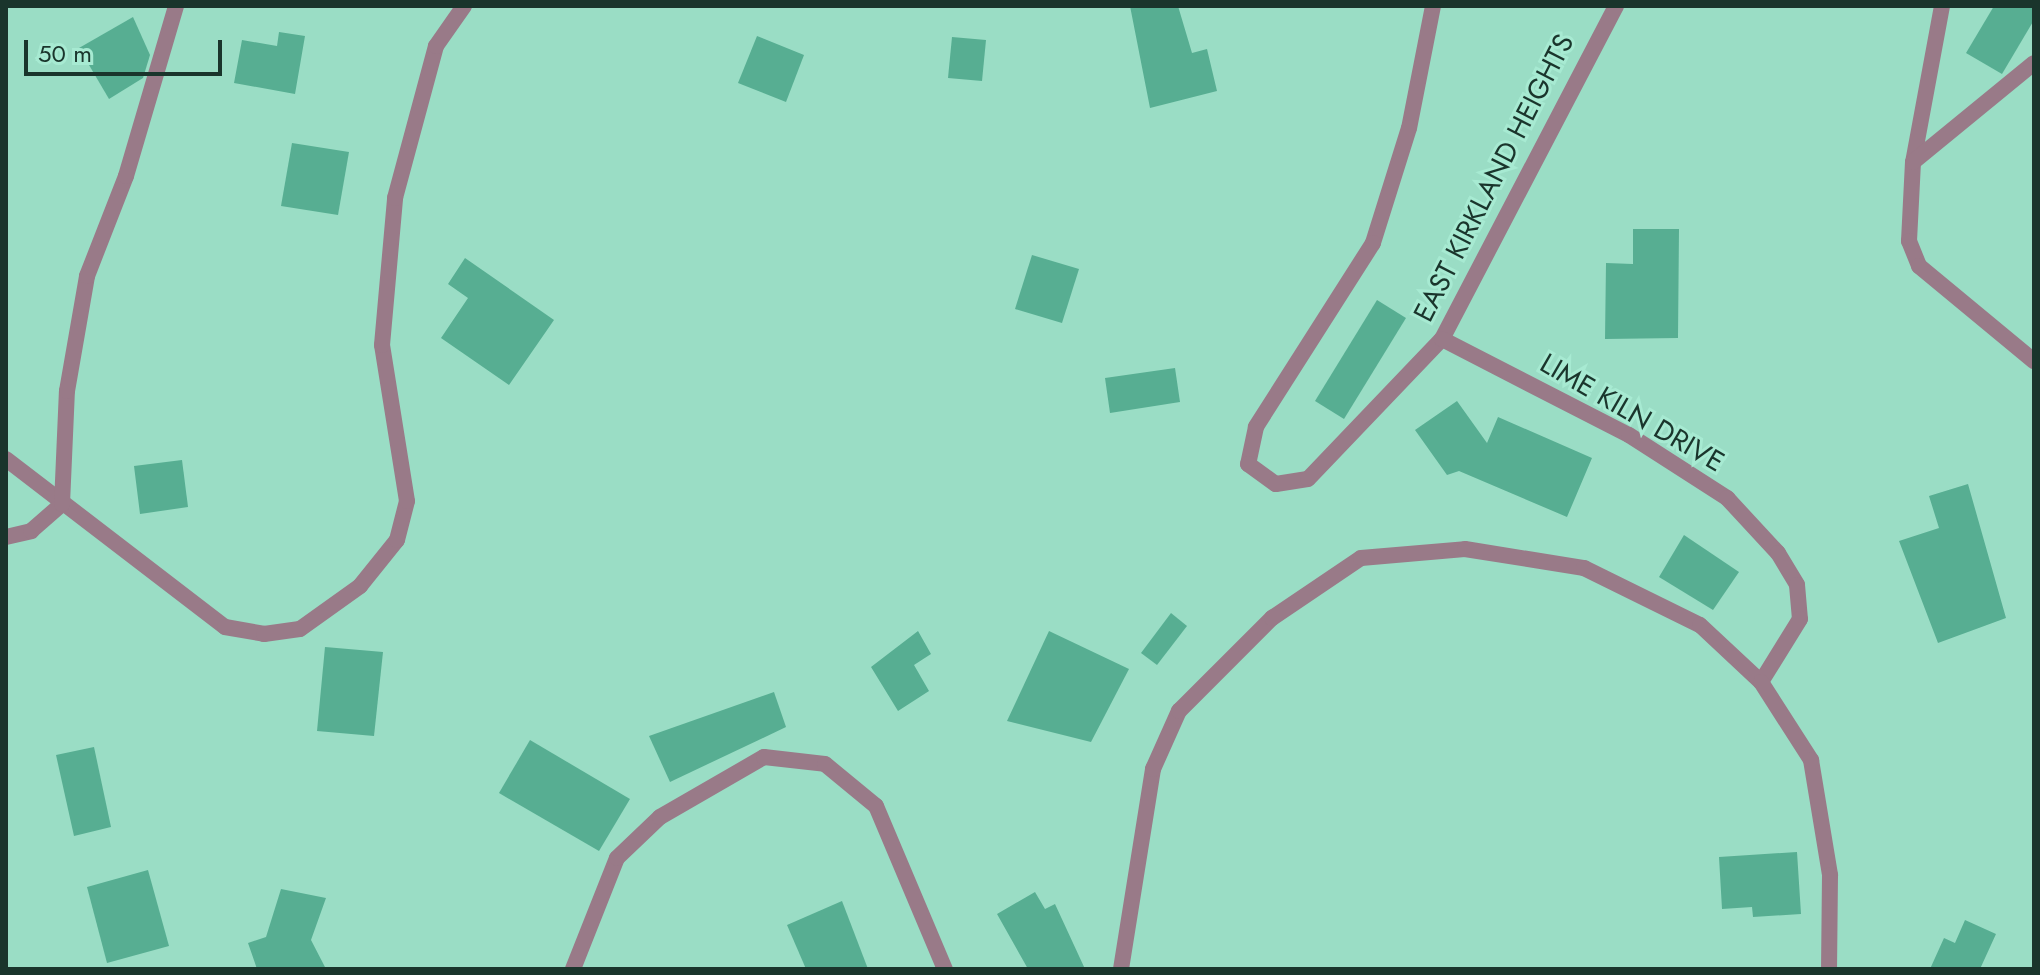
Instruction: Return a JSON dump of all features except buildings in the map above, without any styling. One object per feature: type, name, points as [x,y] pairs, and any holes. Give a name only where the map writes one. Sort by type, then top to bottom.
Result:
[{"type":"street","points":[[6,537],[31,531],[62,504],[67,391],[87,276],[126,176],[176,6]]},
{"type":"street","points":[[6,459],[225,627],[264,634],[300,629],[360,586],[397,540],[407,501],[382,345],[395,198],[436,46],[464,6]]},
{"type":"street","name":"EAST KIRKLAND HEIGHTS","points":[[1433,6],[1409,128],[1373,243],[1256,427],[1248,464],[1276,484],[1308,479],[1442,339],[1616,6]]},
{"type":"street","points":[[1942,6],[1913,162],[1909,241],[1919,266],[2034,361]]},
{"type":"street","points":[[1913,162],[2034,63]]},
{"type":"street","name":"LIME KILN DRIVE","points":[[1442,339],[1629,435],[1727,498],[1778,553],[1797,585],[1800,619],[1761,682]]},
{"type":"street","points":[[1121,969],[1153,769],[1179,711],[1272,618],[1361,558],[1465,549],[1584,568],[1700,625],[1761,682],[1811,760],[1830,875],[1829,969]]},
{"type":"street","points":[[573,969],[617,858],[694,794],[764,757],[825,764],[876,806],[945,969]]}]
